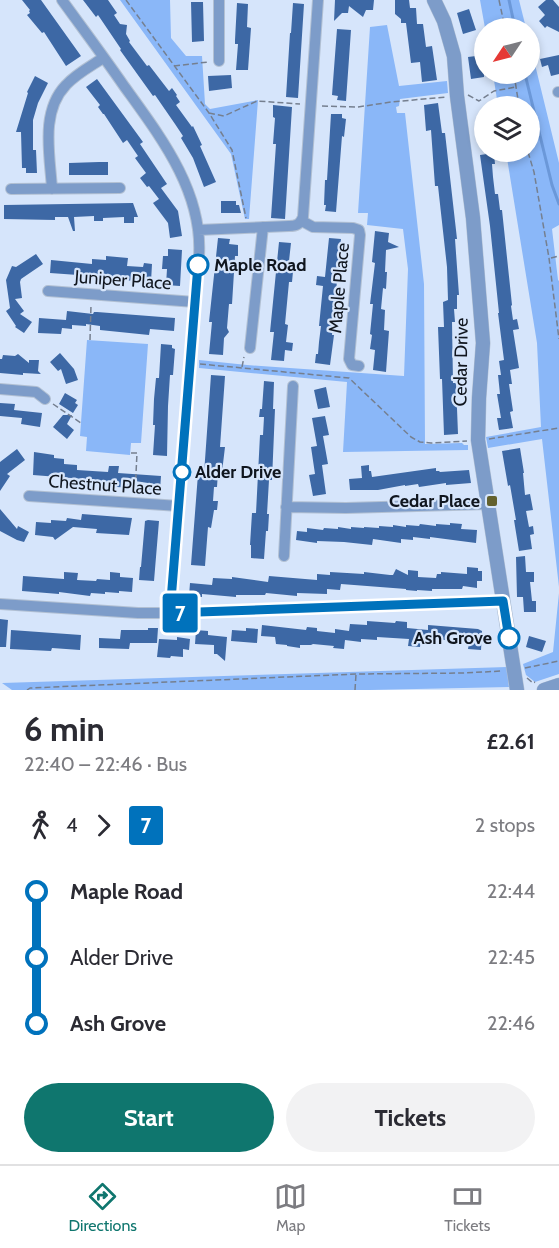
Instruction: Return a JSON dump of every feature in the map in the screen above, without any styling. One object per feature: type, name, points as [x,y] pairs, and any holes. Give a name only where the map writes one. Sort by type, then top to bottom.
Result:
[{"type":"street","points":[[62,0],[171,154],[182,176],[198,230],[200,248],[170,613]]},
{"type":"street","points":[[219,0],[219,61]]},
{"type":"street","points":[[198,230],[294,226],[302,221],[318,0]]},
{"type":"street","name":"Cedar Drive","points":[[434,0],[444,21],[454,56],[473,218],[483,343],[478,398],[478,440],[503,601],[518,670],[517,690]]},
{"type":"street","points":[[52,189],[49,136],[51,111],[65,86],[104,58]]},
{"type":"street","points":[[11,189],[120,188]]},
{"type":"street","name":"Maple Place","points":[[302,221],[313,227],[359,230],[349,359],[352,365],[359,366]]},
{"type":"street","points":[[250,348],[264,227]]},
{"type":"street","name":"Juniper Place","points":[[48,291],[195,302]]},
{"type":"street","points":[[284,556],[293,386]]},
{"type":"street","points":[[0,389],[36,392],[45,399]]},
{"type":"street","name":"Chestnut Place","points":[[29,496],[179,506]]},
{"type":"street","points":[[286,507],[346,508],[488,504]]},
{"type":"street","points":[[0,604],[170,613],[503,601]]},
{"type":"street","points":[[543,685],[559,685]]},
{"type":"path","points":[[126,0],[209,113],[232,150],[248,228]]},
{"type":"path","points":[[499,0],[503,18]]},
{"type":"path","points":[[173,66],[219,61]]},
{"type":"path","points":[[516,84],[517,96]]},
{"type":"path","points":[[209,113],[224,116],[257,102],[358,107],[466,94],[479,101],[494,91],[516,87]]},
{"type":"path","points":[[531,162],[549,258],[559,339]]},
{"type":"path","points":[[549,258],[559,256]]},
{"type":"path","points":[[90,340],[91,295]]},
{"type":"path","points":[[190,363],[349,378],[411,437],[420,442],[478,440],[559,428]]},
{"type":"path","points":[[45,399],[81,423]]},
{"type":"path","points":[[130,453],[137,453],[134,504]]},
{"type":"path","points":[[27,690],[79,685],[356,674],[464,673],[518,670],[559,661]]},
{"type":"path","points":[[518,670],[533,683],[543,685]]},
{"type":"path","points":[[355,690],[356,674]]},
{"type":"shaded area","points":[[120,0],[170,0],[171,38],[186,56],[202,56],[205,104],[210,109],[258,100],[249,219],[245,219],[231,154]]},
{"type":"shaded area","points":[[480,0],[519,0],[524,18],[483,18]]},
{"type":"shaded area","points":[[387,25],[399,86],[447,81],[448,93],[400,99],[399,106],[396,107],[397,113],[405,113],[424,284],[425,444],[462,443],[468,445],[468,450],[343,452],[347,382],[199,368],[199,360],[404,376],[408,269],[403,229],[367,225],[368,213],[358,213],[370,27]]},
{"type":"shaded area","points":[[495,84],[540,84],[559,163],[559,225],[552,229],[559,281],[559,587],[542,439],[488,448],[486,437],[541,427],[537,343],[508,162],[540,162],[540,96],[496,96]]},
{"type":"shaded area","points":[[87,340],[148,344],[141,443],[131,443],[130,455],[86,451],[87,437],[80,436]]},
{"type":"shaded area","points":[[559,593],[559,674],[535,682],[526,675],[523,664],[553,652]]},
{"type":"shaded area","points":[[507,667],[509,687],[370,690],[12,690],[2,683]]},
{"type":"building","points":[[22,0],[41,0],[81,56],[66,66],[44,32],[42,33],[27,15],[30,10]]},
{"type":"building","points":[[83,0],[108,0],[117,13],[114,15],[120,24],[127,25],[126,34],[129,42],[169,91],[172,88],[177,95],[180,102],[176,105],[193,126],[216,182],[204,187],[193,158],[181,138],[183,136],[120,50],[98,15],[96,17]]},
{"type":"building","points":[[335,0],[374,0],[373,10],[366,10],[363,17],[349,6],[348,13],[342,13],[334,21]]},
{"type":"building","points":[[395,0],[409,0],[410,8],[416,8],[417,24],[423,24],[426,47],[432,46],[437,80],[422,82],[420,62],[411,63],[406,23],[401,23],[401,19],[395,14]]},
{"type":"building","points":[[546,0],[553,0],[559,7],[559,32],[547,26],[545,28],[540,22],[545,15],[538,7]]},
{"type":"building","points":[[191,2],[203,2],[204,41],[192,42]]},
{"type":"building","points":[[237,3],[248,4],[247,27],[251,28],[248,70],[236,70]]},
{"type":"building","points":[[293,3],[304,4],[298,98],[286,97]]},
{"type":"building","points":[[469,9],[474,31],[463,34],[457,13]]},
{"type":"building","points":[[337,29],[351,30],[346,101],[337,100],[338,96],[332,95]]},
{"type":"building","points":[[559,55],[559,74],[551,76],[548,65],[542,67],[540,59]]},
{"type":"building","points":[[474,56],[474,79],[471,79],[468,57]]},
{"type":"building","points":[[231,75],[232,88],[209,91],[208,76]]},
{"type":"building","points":[[35,76],[48,83],[33,120],[33,150],[36,150],[37,173],[26,173],[26,168],[22,168],[21,132],[16,132],[27,92]]},
{"type":"building","points":[[97,79],[143,142],[140,144],[167,184],[161,188],[178,211],[182,236],[170,238],[168,223],[153,203],[159,199],[140,178],[146,173],[135,158],[138,156],[127,140],[123,143],[86,87]]},
{"type":"building","points":[[438,103],[442,133],[445,133],[457,239],[455,239],[459,295],[457,295],[457,309],[454,309],[455,322],[452,322],[453,383],[456,383],[458,434],[444,435],[438,327],[444,327],[443,302],[448,300],[447,267],[438,186],[435,186],[431,130],[426,131],[424,105]]},
{"type":"building","points":[[273,105],[292,107],[285,219],[271,218],[276,144],[273,144],[275,118],[273,117]]},
{"type":"building","points":[[331,114],[342,114],[342,118],[346,119],[344,137],[342,136],[336,212],[325,211],[326,205],[324,205]]},
{"type":"building","points":[[108,162],[108,175],[69,175],[69,163]]},
{"type":"building","points":[[481,162],[495,162],[492,164],[495,194],[498,194],[500,210],[502,210],[513,320],[517,319],[519,329],[513,330],[519,368],[510,370],[512,384],[509,384],[513,428],[499,430],[497,418],[501,418],[497,394],[500,394],[498,375],[501,375],[499,361],[504,360]]},
{"type":"building","points":[[221,201],[236,201],[241,213],[221,213]]},
{"type":"building","points":[[133,203],[138,217],[134,217],[134,223],[124,223],[124,217],[94,221],[94,216],[74,217],[75,231],[68,217],[55,217],[55,220],[4,219],[4,205]]},
{"type":"building","points":[[375,231],[389,233],[388,242],[399,247],[386,250],[386,289],[383,288],[381,309],[385,310],[384,330],[389,331],[386,372],[373,370],[375,350],[370,349],[373,304],[370,304],[375,263],[372,262]]},
{"type":"building","points":[[218,238],[230,239],[229,244],[238,245],[238,256],[235,256],[232,304],[229,304],[227,328],[229,332],[224,338],[223,355],[209,354],[212,322],[209,322]]},
{"type":"building","points":[[329,238],[341,239],[330,365],[315,363],[321,326],[319,326],[323,286],[316,285],[317,276],[325,277]]},
{"type":"building","points":[[279,242],[291,243],[289,261],[294,261],[292,282],[289,282],[285,324],[288,325],[286,342],[293,343],[292,351],[285,350],[284,361],[271,360],[274,332],[270,332]]},
{"type":"building","points":[[168,249],[182,250],[180,286],[166,285],[167,269],[162,269],[163,256],[168,256]]},
{"type":"building","points":[[36,254],[43,264],[21,279],[22,298],[15,299],[24,311],[20,314],[32,322],[24,333],[15,327],[6,311],[10,308],[6,280],[12,266],[16,267]]},
{"type":"building","points":[[106,256],[128,258],[127,266],[143,267],[144,263],[152,264],[151,282],[50,273],[51,260],[92,264],[92,259],[106,260]]},
{"type":"building","points":[[67,311],[175,318],[174,331],[150,329],[149,335],[100,330],[100,326],[86,324],[86,326],[72,325],[72,329],[62,328],[61,334],[38,333],[39,318],[66,320]]},
{"type":"building","points":[[161,344],[172,345],[175,349],[173,375],[170,375],[167,456],[153,455],[154,399],[156,378],[159,378]]},
{"type":"building","points":[[60,353],[74,369],[78,380],[66,384],[61,369],[58,371],[50,362]]},
{"type":"building","points":[[18,354],[29,363],[29,360],[39,360],[38,371],[41,374],[0,373],[0,359],[3,355]]},
{"type":"building","points":[[211,375],[225,376],[220,447],[225,447],[222,472],[218,472],[217,487],[214,487],[213,501],[218,501],[217,510],[214,510],[211,528],[208,527],[205,566],[191,565],[198,474],[204,474]]},
{"type":"building","points":[[264,381],[274,382],[273,409],[275,409],[272,480],[269,480],[268,531],[266,531],[264,559],[251,558],[250,545],[252,513],[256,513],[260,435],[263,435],[264,417],[259,417],[260,409],[262,409]]},
{"type":"building","points":[[326,387],[330,407],[318,409],[314,390]]},
{"type":"building","points":[[65,393],[77,400],[75,403],[78,405],[73,413],[59,404]]},
{"type":"building","points":[[0,403],[15,404],[14,410],[42,413],[40,427],[21,424],[22,418],[0,416]]},
{"type":"building","points":[[63,415],[72,415],[67,424],[74,430],[67,439],[53,427]]},
{"type":"building","points":[[325,416],[329,435],[323,436],[328,464],[322,465],[326,494],[313,496],[309,475],[315,474],[311,447],[317,446],[312,418]]},
{"type":"building","points":[[520,448],[525,495],[530,494],[533,510],[526,511],[529,527],[533,526],[534,534],[530,535],[532,549],[519,551],[514,520],[516,520],[502,451]]},
{"type":"building","points":[[17,449],[25,460],[7,474],[10,476],[0,491],[0,462]]},
{"type":"building","points":[[34,452],[64,459],[64,464],[77,465],[77,470],[108,472],[109,466],[119,466],[118,473],[161,476],[160,490],[148,489],[148,483],[135,481],[135,488],[117,487],[83,484],[84,479],[33,475]]},
{"type":"building","points":[[369,465],[372,477],[436,468],[436,471],[440,472],[469,470],[471,483],[446,485],[446,483],[419,487],[418,484],[378,490],[350,490],[349,479],[362,478],[361,466]]},
{"type":"building","points":[[0,509],[17,529],[18,526],[29,532],[24,542],[0,531]]},
{"type":"building","points":[[82,514],[132,518],[129,535],[96,533],[97,529],[73,527],[55,540],[53,537],[35,535],[36,522],[51,523],[51,520],[66,521],[67,518],[81,520]]},
{"type":"building","points":[[145,521],[159,521],[154,581],[139,580]]},
{"type":"building","points":[[450,523],[462,524],[461,529],[477,530],[476,543],[430,537],[430,539],[413,537],[413,540],[401,539],[401,543],[373,539],[372,545],[296,540],[297,531],[307,532],[307,528],[323,530],[324,528],[338,529],[338,527],[351,529],[351,527],[393,527],[393,525],[406,527],[406,525],[419,526],[420,524],[436,526],[436,524],[450,525]]},
{"type":"building","points":[[525,556],[526,572],[534,572],[534,582],[530,582],[532,601],[536,601],[536,612],[524,612],[523,597],[517,597],[516,557]]},
{"type":"building","points":[[467,567],[478,568],[478,571],[482,571],[482,581],[477,581],[477,588],[463,586],[462,589],[417,591],[341,584],[340,590],[327,589],[327,594],[297,593],[297,596],[266,593],[265,595],[236,595],[236,597],[202,594],[202,597],[189,596],[190,583],[212,585],[213,578],[232,579],[232,577],[268,582],[269,576],[317,580],[317,574],[330,575],[330,572],[393,575],[396,569],[408,575],[408,570],[418,571],[418,577],[436,578],[441,572],[467,574]]},
{"type":"building","points":[[64,572],[78,573],[77,580],[96,581],[97,579],[110,580],[110,572],[120,573],[120,577],[133,578],[132,592],[91,593],[90,596],[22,591],[23,576],[64,579]]},
{"type":"building","points":[[0,619],[8,620],[6,647],[0,647]]},
{"type":"building","points":[[367,621],[407,622],[407,628],[428,630],[428,625],[478,629],[482,631],[481,650],[468,649],[469,643],[421,637],[420,647],[408,646],[409,639],[377,637],[377,640],[361,639],[361,642],[345,640],[344,649],[313,644],[300,645],[300,648],[276,644],[275,637],[261,636],[262,625],[306,630],[307,627],[317,628],[317,631],[335,633],[335,629],[349,631],[350,624],[367,625]]},
{"type":"building","points":[[148,628],[158,628],[157,643],[130,643],[129,649],[99,648],[99,638],[120,639],[121,630],[148,630]]},
{"type":"building","points":[[246,628],[258,629],[257,643],[231,641],[232,630],[246,631]]},
{"type":"building","points":[[11,630],[81,635],[80,650],[10,649]]},
{"type":"building","points":[[196,630],[208,631],[208,635],[227,637],[225,661],[214,654],[214,645],[195,644]]},
{"type":"building","points":[[529,636],[546,641],[542,652],[526,647]]},
{"type":"building","points":[[177,637],[190,639],[189,650],[183,649],[183,657],[157,657],[159,639],[177,640]]},
{"type":"waterway","points":[[509,0],[513,18]]},
{"type":"waterway","points":[[527,84],[552,185],[559,204]]},
{"type":"bus line","name":"7","points":[[198,265],[170,613],[503,601],[509,638]]},
{"type":"place","name":"Maple Road","points":[[198,265]]},
{"type":"place","name":"Alder Drive","points":[[182,472]]},
{"type":"place","name":"Cedar Place","points":[[492,501]]},
{"type":"place","name":"Ash Grove","points":[[509,638]]}]
